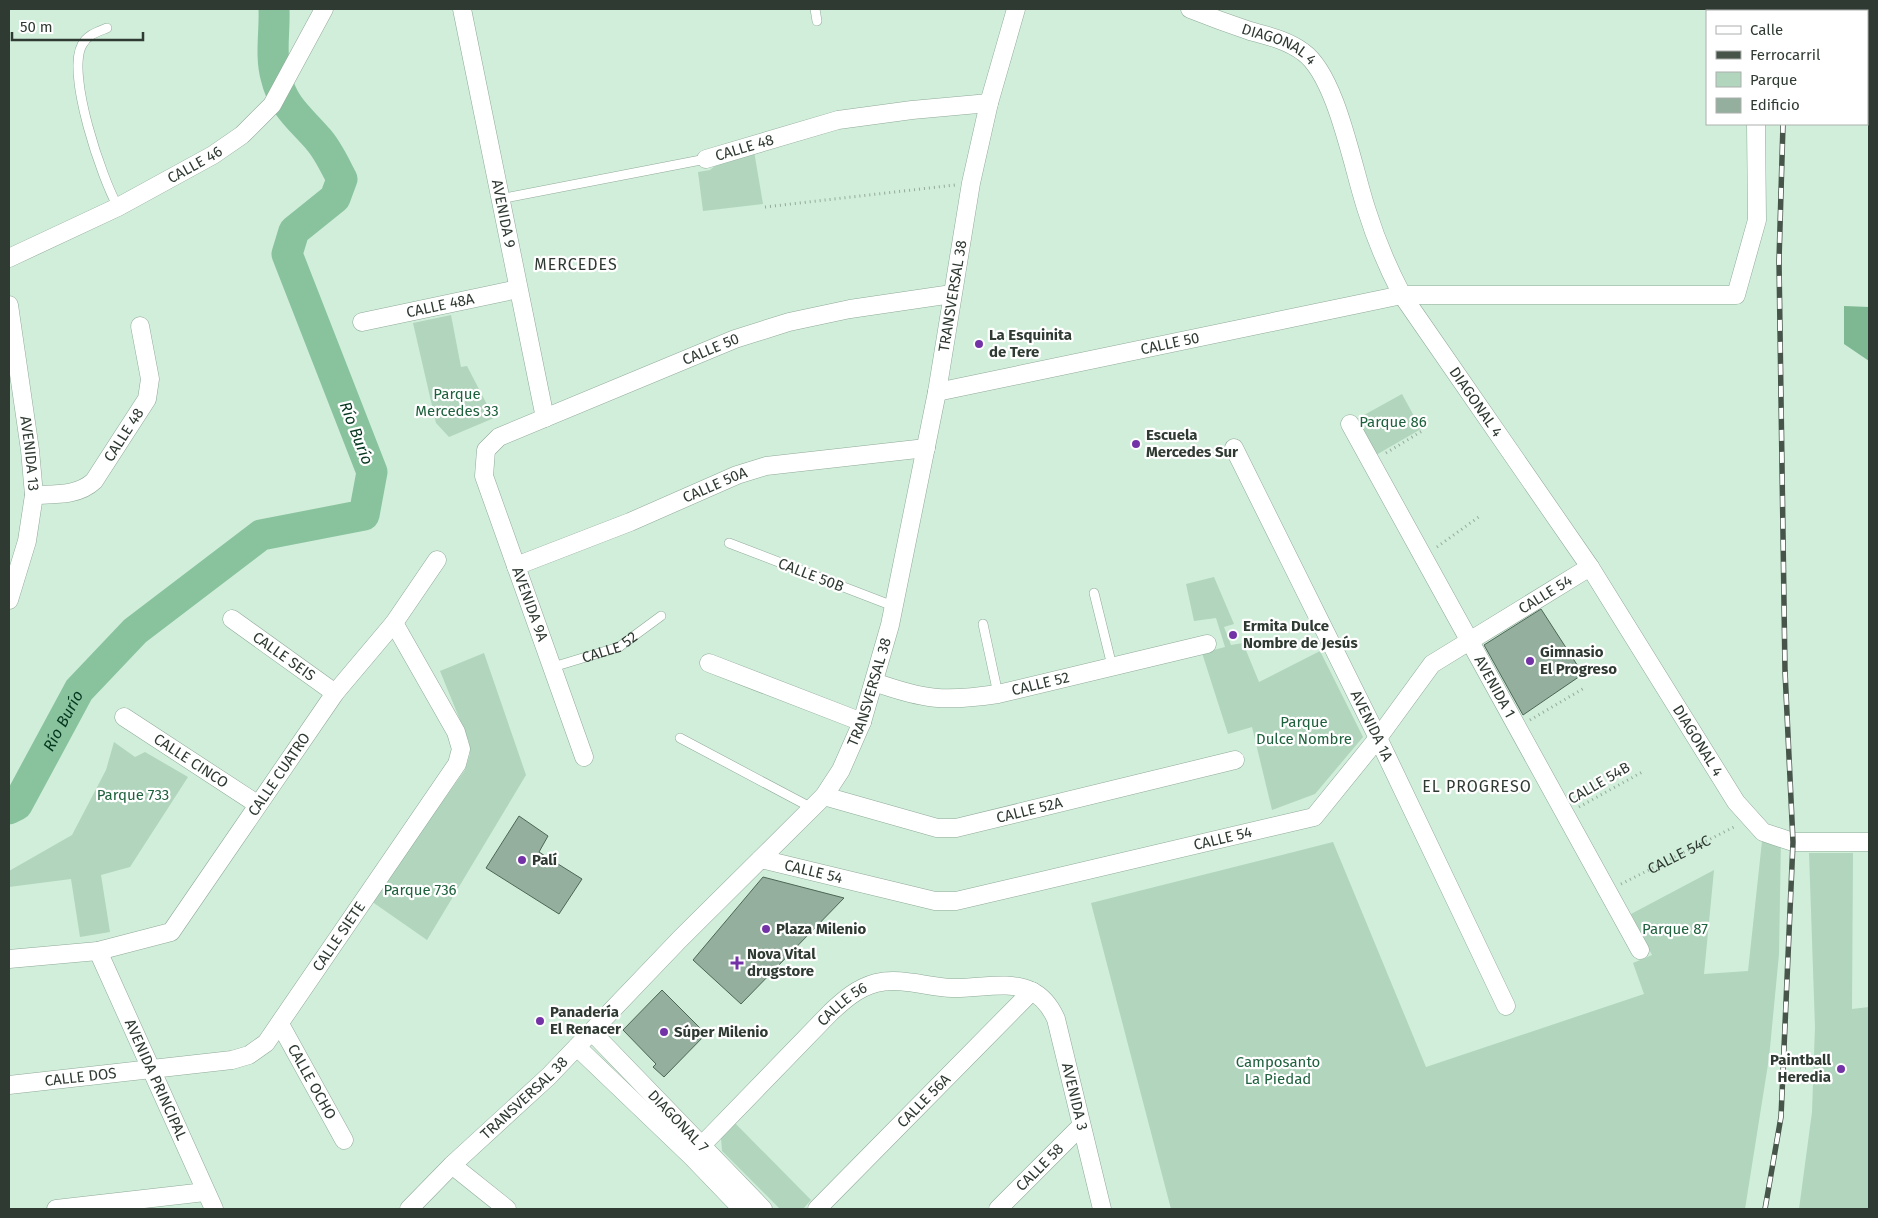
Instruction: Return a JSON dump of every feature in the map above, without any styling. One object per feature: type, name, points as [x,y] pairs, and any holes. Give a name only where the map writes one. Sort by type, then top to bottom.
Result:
[{"type":"street","name":"CALLE 46","points":[[9,258],[118,207],[213,155],[242,135],[272,105],[324,9]]},
{"type":"street","name":"AVENIDA 9","points":[[462,9],[545,418]]},
{"type":"street","name":"TRANSVERSAL 38","points":[[408,1209],[452,1165],[549,1076],[680,939],[818,802],[841,770],[862,722],[893,606],[926,448],[971,183],[989,104],[1016,9]]},
{"type":"street","name":"DIAGONAL 4","points":[[1190,9],[1217,20],[1286,42],[1303,52],[1315,63],[1332,94],[1367,212],[1383,256],[1402,295],[1590,567],[1736,802],[1763,832],[1794,842],[1869,842]]},
{"type":"street","name":"CALLE 48","points":[[706,158],[838,120],[912,110],[989,104]]},
{"type":"street","name":"CALLE 50","points":[[936,392],[1402,295],[1736,295],[1758,220],[1756,125]]},
{"type":"street","name":"CALLE 48A","points":[[362,322],[518,288]]},
{"type":"street","name":"CALLE 50","points":[[486,450],[499,437],[735,339],[788,322],[850,309],[952,294]]},
{"type":"street","name":"AVENIDA 13","points":[[9,305],[30,450],[34,495],[27,541],[9,600]]},
{"type":"street","name":"CALLE 48","points":[[34,495],[75,492],[86,489],[94,481],[147,399],[150,379],[140,326]]},
{"type":"street","name":"AVENIDA 1","points":[[1350,424],[1640,950]]},
{"type":"street","name":"CALLE 50A","points":[[516,566],[630,522],[737,474],[766,466],[926,448]]},
{"type":"street","name":"AVENIDA 1A","points":[[1234,448],[1378,738],[1506,1006]]},
{"type":"street","name":"AVENIDA 9A","points":[[486,450],[484,476],[584,757]]},
{"type":"street","name":"CALLE CUATRO","points":[[9,959],[98,951],[171,932],[257,804],[335,693],[394,623],[438,560]]},
{"type":"street","name":"CALLE 54","points":[[761,859],[935,901],[956,901],[1314,817],[1378,738],[1432,664],[1590,567]]},
{"type":"street","name":"CALLE SEIS","points":[[232,620],[335,693]]},
{"type":"street","name":"CALLE SIETE","points":[[152,1068],[232,1060],[249,1055],[266,1043],[457,764],[461,749],[456,732],[394,623]]},
{"type":"street","name":"CALLE 52","points":[[874,682],[913,696],[940,700],[998,694],[1207,644]]},
{"type":"street","points":[[709,663],[862,722]]},
{"type":"street","name":"CALLE CINCO","points":[[124,717],[257,804]]},
{"type":"street","name":"CALLE 52A","points":[[818,802],[937,828],[956,828],[1235,760]]},
{"type":"street","name":"AVENIDA PRINCIPAL","points":[[98,951],[214,1209]]},
{"type":"street","name":"CALLE 56","points":[[697,1151],[850,994],[876,983],[898,982],[951,988],[1015,986],[1032,991]]},
{"type":"street","name":"AVENIDA 3","points":[[1032,991],[1049,1005],[1056,1019],[1102,1209]]},
{"type":"street","name":"CALLE 56A","points":[[817,1209],[1032,991]]},
{"type":"street","name":"CALLE OCHO","points":[[280,1024],[344,1140]]},
{"type":"street","name":"DIAGONAL 7","points":[[592,1032],[697,1151],[742,1209]]},
{"type":"street","name":"DIAGONAL 7","points":[[577,1047],[763,1209]]},
{"type":"street","name":"CALLE DOS","points":[[9,1085],[152,1068]]},
{"type":"street","name":"CALLE 58","points":[[998,1209],[1081,1126]]},
{"type":"street","points":[[452,1165],[507,1209]]},
{"type":"street","points":[[56,1209],[205,1192]]},
{"type":"lane","points":[[815,9],[817,22]]},
{"type":"lane","points":[[107,28],[88,37],[81,46],[79,95],[107,189],[118,207]]},
{"type":"lane","name":"CALLE 48","points":[[500,199],[706,158]]},
{"type":"lane","name":"CALLE 50B","points":[[729,543],[893,606]]},
{"type":"lane","points":[[1094,593],[1112,666]]},
{"type":"lane","name":"CALLE 52","points":[[553,667],[619,647],[661,616]]},
{"type":"lane","points":[[983,624],[998,694]]},
{"type":"lane","points":[[680,738],[818,802]]},
{"type":"path","points":[[765,207],[971,183]]},
{"type":"path","points":[[1370,462],[1422,431]]},
{"type":"path","points":[[1422,557],[1480,516]]},
{"type":"path","points":[[1517,728],[1586,687]]},
{"type":"path","name":"CALLE 54B","points":[[1565,815],[1644,771]]},
{"type":"path","name":"CALLE 54C","points":[[1607,891],[1751,818]]},
{"type":"green space","points":[[753,145],[763,204],[703,211],[698,172],[710,170],[733,151]]},
{"type":"green space","points":[[1844,306],[1869,307],[1869,361],[1844,344]]},
{"type":"green space","name":"Parque Mercedes 33","points":[[451,315],[461,367],[467,366],[494,418],[449,437],[436,423],[413,323]]},
{"type":"green space","name":"Parque 86","points":[[1402,394],[1421,429],[1376,455],[1355,420]]},
{"type":"green space","name":"Parque Dulce Nombre","points":[[1214,577],[1234,624],[1224,627],[1231,645],[1243,643],[1259,682],[1320,651],[1363,737],[1315,794],[1272,810],[1252,727],[1228,734],[1202,653],[1225,647],[1216,618],[1194,621],[1186,584]]},
{"type":"green space","name":"Parque 736","points":[[484,653],[526,775],[427,940],[371,901],[465,770],[470,754],[469,742],[440,671]]},
{"type":"green space","name":"Parque 733","points":[[114,742],[135,757],[145,752],[188,777],[130,867],[101,875],[110,932],[80,937],[71,879],[9,887],[9,871],[72,835],[106,770]]},
{"type":"green space","name":"Camposanto La Piedad","points":[[1763,832],[1781,837],[1779,954],[1769,1058],[1745,1209],[1171,1209],[1091,903],[1333,842],[1426,1067],[1644,994],[1633,963],[1652,955],[1631,914],[1714,870],[1704,974],[1748,971]]},
{"type":"green space","name":"Paintball Heredia","points":[[1809,853],[1853,853],[1852,1009],[1869,1007],[1869,1209],[1799,1209],[1812,1112],[1815,1027]]},
{"type":"green space","points":[[735,1123],[811,1200],[803,1209],[780,1209],[722,1151],[721,1138]]},
{"type":"building","name":"Gimnasio El Progreso","points":[[1541,609],[1583,674],[1523,715],[1484,645]]},
{"type":"building","name":"Palí","points":[[519,816],[548,836],[539,852],[582,879],[559,914],[486,868]]},
{"type":"building","name":"Plaza Milenio","points":[[763,877],[844,898],[741,1004],[693,960]]},
{"type":"building","name":"Súper Milenio","points":[[662,990],[706,1034],[664,1077],[653,1067],[656,1064],[623,1030]]},
{"type":"waterway","name":"Río Burío","points":[[9,809],[17,805],[79,690],[135,631],[261,535],[364,515],[372,472],[287,254],[294,231],[335,198],[342,179],[325,148],[293,111],[279,87],[273,61],[274,9]]},
{"type":"railway","points":[[1765,1209],[1781,1117],[1793,842],[1785,671],[1779,261],[1783,125]]},
{"type":"place","name":"La Esquinita de Tere","points":[[979,344]]},
{"type":"place","name":"Escuela Mercedes Sur","points":[[1136,444]]},
{"type":"place","name":"Ermita Dulce Nombre de Jesús","points":[[1233,635]]},
{"type":"place","name":"Gimnasio El Progreso","points":[[1530,661]]},
{"type":"place","name":"Palí","points":[[522,860]]},
{"type":"place","name":"Plaza Milenio","points":[[766,929]]},
{"type":"place","name":"Nova Vital drugstore","points":[[737,963]]},
{"type":"place","name":"Panadería El Renacer","points":[[540,1021]]},
{"type":"place","name":"Súper Milenio","points":[[664,1032]]},
{"type":"place","name":"Paintball Heredia","points":[[1841,1069]]},
{"type":"district","name":"MERCEDES","points":[[576,264]]},
{"type":"district","name":"EL PROGRESO","points":[[1477,786]]},
{"type":"park label","name":"Parque 87","points":[[1675,929]]}]
